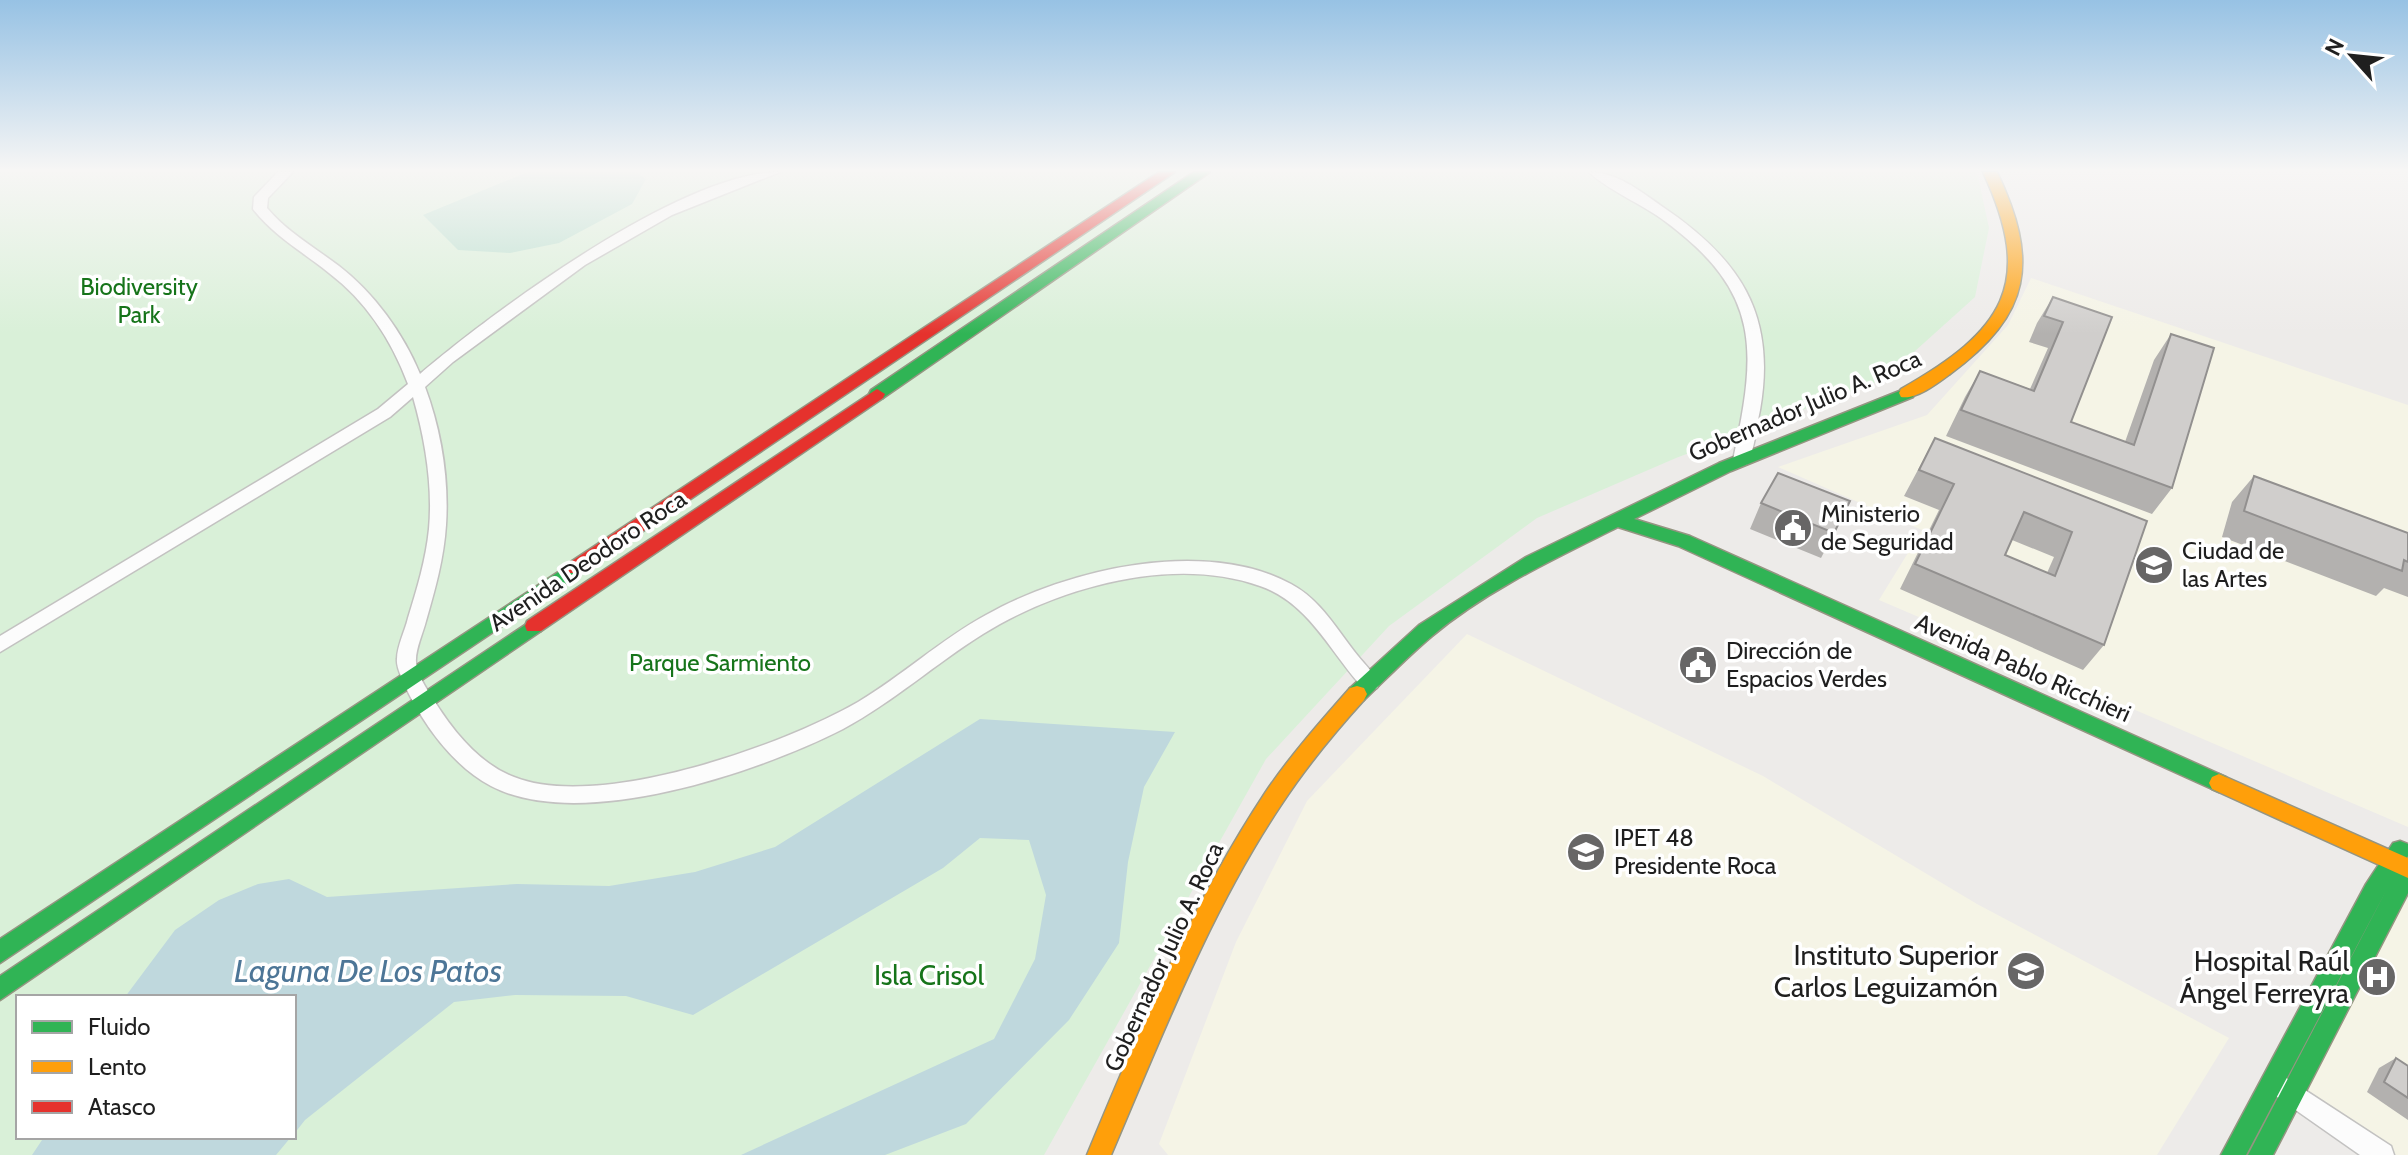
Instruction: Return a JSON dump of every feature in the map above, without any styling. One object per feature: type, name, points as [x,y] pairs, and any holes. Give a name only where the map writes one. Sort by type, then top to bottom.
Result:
[{"type":"main road","name":"Avenida Deodoro Roca","points":[[0,952],[1087,226]]},
{"type":"main road","name":"Avenida Deodoro Roca","points":[[0,989],[1124,226]]},
{"type":"main road","name":"Gobernador Julio A. Roca","points":[[1099,1155],[1176,977],[1226,873],[1272,797],[1314,743],[1370,683],[1404,650],[1464,602],[1526,562],[1741,460],[1793,441],[1927,382],[1954,366],[1991,330],[2015,287],[2020,248],[2014,226]]},
{"type":"main road","name":"Avenida Pablo Ricchieri","points":[[1646,505],[1671,524],[2403,861]]},
{"type":"main road","name":"Avenida Pablo Ricchieri","points":[[1616,520],[1684,541],[2403,861]]},
{"type":"main road","points":[[2233,1155],[2281,1086],[2403,861]]},
{"type":"main road","points":[[2260,1155],[2281,1086]]},
{"type":"street","points":[[274,226],[334,267],[358,290],[393,334],[418,386],[434,465],[438,523],[406,660],[410,679],[423,703],[465,757],[500,780],[528,790],[562,795],[636,789],[733,762],[825,727],[865,707],[970,633],[1013,609],[1116,577],[1171,569],[1206,568],[1239,574],[1288,591],[1325,621],[1357,670],[1370,683]]},
{"type":"street","points":[[0,645],[373,420],[457,351],[580,262],[643,226]]},
{"type":"street","points":[[1679,226],[1712,255],[1741,292],[1756,334],[1757,364],[1741,460]]},
{"type":"street","points":[[2281,1086],[2382,1155]]},
{"type":"shaded area","name":"Ciudad de las Artes","points":[[2031,278],[2408,405],[2408,827],[1879,600],[1922,530],[1778,467],[1927,415],[2008,325]]},
{"type":"shaded area","name":"IPET 48 Presidente Roca","points":[[1467,634],[1763,776],[1977,904],[2229,1038],[2157,1155],[1168,1155],[1159,1144],[1236,942],[1307,801]]},
{"type":"shaded area","name":"Hospital Raúl Ángel Ferreyra","points":[[2408,874],[2408,1155],[2396,1155],[2287,1080]]},
{"type":"green space","name":"Parque Sarmiento","points":[[0,226],[1989,226],[1975,297],[1884,379],[1676,458],[1537,518],[1389,626],[1266,759],[1044,1155],[0,1155]]},
{"type":"green space","points":[[434,226],[591,226],[559,243],[510,253],[458,250]]},
{"type":"water","name":"Laguna De Los Patos","points":[[980,719],[1175,732],[1144,787],[1128,862],[1119,943],[1069,1020],[966,1124],[885,1155],[741,1155],[994,1039],[1035,959],[1046,895],[1029,840],[980,838],[943,868],[693,1015],[626,996],[515,995],[454,1002],[305,1120],[296,1131],[296,995],[126,995],[175,930],[219,900],[258,884],[289,879],[327,897],[517,884],[609,886],[695,872],[775,847]]},
{"type":"water","points":[[43,1139],[289,1139],[276,1155],[32,1155]]},
{"type":"building","points":[[2053,297],[2112,317],[2071,422],[2134,445],[2171,334],[2214,348],[2172,488],[1961,410],[1980,371],[2034,391],[2063,322],[2044,316]]},
{"type":"building","points":[[1935,438],[2147,521],[2104,645],[1915,564],[1954,484],[1919,470]],"holes":[[[2024,512],[2072,532],[2055,576],[2005,555]]]},
{"type":"building","points":[[1778,473],[1850,501],[1834,533],[1761,503]]},
{"type":"building","points":[[2254,476],[2408,533],[2408,562],[2404,560],[2402,571],[2244,511]]},
{"type":"building","points":[[2396,1058],[2408,1066],[2408,1098],[2384,1082]]},
{"type":"traffic: fast","points":[[877,394],[1124,226]]},
{"type":"traffic: fast","points":[[1357,694],[1426,630],[1532,562],[1725,467],[1907,393]]},
{"type":"traffic: fast","points":[[1616,520],[1684,541],[2219,783]]},
{"type":"traffic: fast","points":[[0,952],[575,568]]},
{"type":"traffic: fast","points":[[0,989],[534,626]]},
{"type":"traffic: fast","points":[[2233,1155],[2374,891],[2400,850]]},
{"type":"traffic: fast","points":[[2260,1155],[2408,871]]},
{"type":"traffic: slow","points":[[1907,393],[1970,351],[1992,328],[2007,302],[2016,274],[2016,243],[2011,226]]},
{"type":"traffic: slow","points":[[1099,1155],[1179,972],[1239,854],[1313,744],[1357,694]]},
{"type":"traffic: slow","points":[[2219,783],[2408,868]]},
{"type":"traffic: jam","points":[[575,568],[1087,226]]},
{"type":"traffic: jam","points":[[534,626],[877,394]]},
{"type":"place","name":"Ministerio de Seguridad","points":[[1793,528]]},
{"type":"place","name":"Ciudad de las Artes","points":[[2154,565]]},
{"type":"place","name":"Dirección de Espacios Verdes","points":[[1698,665]]},
{"type":"place","name":"IPET 48 Presidente Roca","points":[[1586,852]]},
{"type":"place","name":"Instituto Superior Carlos Leguizamón","points":[[2026,971]]},
{"type":"place","name":"Hospital Raúl Ángel Ferreyra","points":[[2377,977]]},
{"type":"park label","name":"Biodiversity Park","points":[[139,301]]},
{"type":"park label","name":"Isla Crisol","points":[[929,975]]}]
